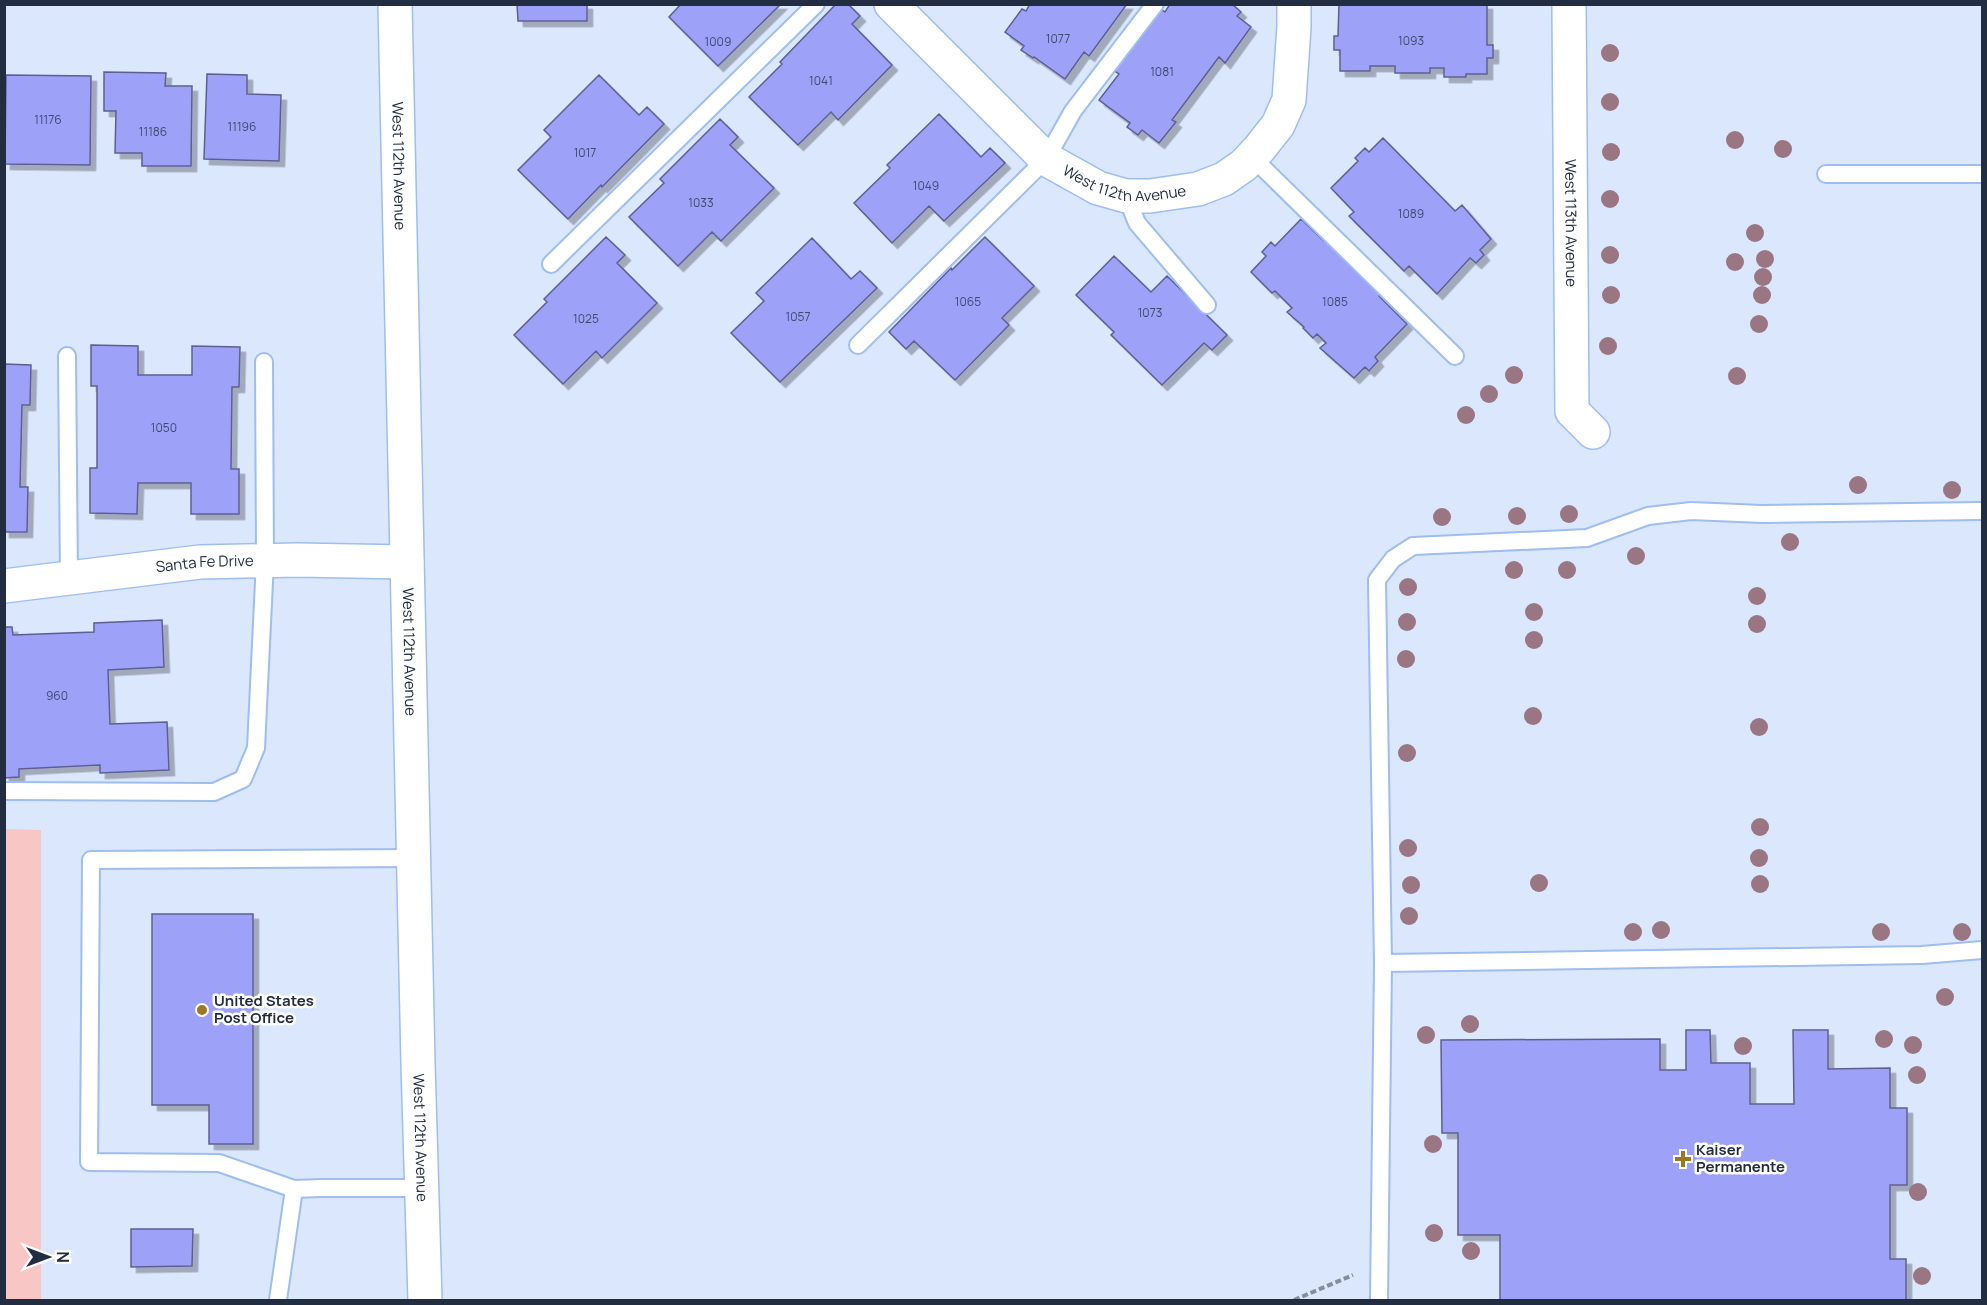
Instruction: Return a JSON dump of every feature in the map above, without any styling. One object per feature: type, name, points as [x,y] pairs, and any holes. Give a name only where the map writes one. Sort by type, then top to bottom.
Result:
[{"type":"street","name":"West 112th Avenue","points":[[395,4],[417,1052],[425,1300]]},
{"type":"street","name":"West 112th Avenue","points":[[891,4],[1046,159],[1098,189],[1126,196],[1150,196],[1198,189],[1224,179],[1252,156],[1278,124],[1289,100],[1294,4]]},
{"type":"street","name":"West 113th Avenue","points":[[1569,4],[1572,411],[1593,432]]},
{"type":"street","name":"Santa Fe Drive","points":[[4,586],[200,562],[407,562]]},
{"type":"street","points":[[423,1228],[446,1300]]},
{"type":"lane","points":[[551,264],[816,4]]},
{"type":"lane","points":[[858,345],[1046,159],[1073,111],[1155,4]]},
{"type":"lane","points":[[1252,156],[1455,356]]},
{"type":"lane","points":[[1826,174],[1983,174]]},
{"type":"lane","points":[[1126,196],[1137,223],[1207,305]]},
{"type":"lane","points":[[67,356],[69,578]]},
{"type":"lane","points":[[4,791],[214,792],[243,779],[256,748],[265,561],[264,362]]},
{"type":"lane","points":[[1379,1300],[1383,963],[1377,580],[1393,559],[1413,546],[1587,538],[1648,516],[1691,511],[1762,514],[1983,511]]},
{"type":"lane","points":[[414,858],[91,860],[89,1161],[219,1163],[294,1190],[422,1188]]},
{"type":"lane","points":[[1383,963],[1922,955],[1983,950]]},
{"type":"lane","points":[[278,1300],[294,1190]]},
{"type":"path","points":[[1294,1300],[1362,1271]]},
{"type":"shaded area","points":[[5,829],[41,830],[41,1300],[5,1300]]},
{"type":"building","points":[[517,4],[587,4],[587,21],[518,21]]},
{"type":"building","points":[[681,4],[781,4],[718,66],[669,17]]},
{"type":"building","points":[[836,4],[848,4],[860,16],[852,24],[892,65],[838,120],[831,112],[798,145],[749,97]]},
{"type":"building","points":[[1030,4],[1127,4],[1089,56],[1084,52],[1065,79],[1021,50],[1024,46],[1005,32],[1022,9],[1026,11]]},
{"type":"building","points":[[1170,4],[1232,4],[1241,12],[1237,16],[1251,27],[1225,63],[1219,57],[1172,120],[1176,122],[1159,143],[1142,130],[1138,135],[1127,127],[1130,123],[1099,100],[1119,74],[1113,70],[1159,8],[1165,12]]},
{"type":"building","points":[[1339,4],[1487,4],[1487,45],[1493,45],[1493,58],[1487,58],[1487,74],[1444,77],[1444,68],[1430,68],[1430,73],[1395,73],[1395,66],[1370,66],[1370,71],[1340,71],[1340,50],[1334,50],[1334,36],[1338,36]]},
{"type":"building","points":[[104,72],[166,73],[165,86],[192,86],[191,166],[142,166],[142,153],[115,153],[116,111],[104,111]]},
{"type":"building","points":[[207,74],[247,75],[247,94],[281,95],[279,161],[204,159]]},
{"type":"building","points":[[6,75],[91,76],[90,165],[5,164]]},
{"type":"building","points":[[599,75],[639,115],[647,107],[664,124],[568,219],[518,170],[551,137],[544,130]]},
{"type":"building","points":[[939,114],[981,157],[990,148],[1005,163],[944,221],[929,206],[892,243],[854,203],[890,168],[887,165]]},
{"type":"building","points":[[720,119],[738,137],[730,145],[774,188],[721,241],[712,232],[678,266],[629,217],[664,183],[660,179]]},
{"type":"building","points":[[1383,138],[1455,211],[1462,205],[1491,239],[1480,250],[1484,255],[1476,263],[1470,258],[1437,294],[1409,266],[1404,271],[1349,216],[1354,212],[1331,188],[1358,161],[1355,158],[1365,148],[1369,152]]},
{"type":"building","points":[[1301,219],[1324,241],[1328,237],[1384,291],[1379,296],[1407,324],[1375,357],[1378,361],[1369,371],[1365,367],[1354,378],[1320,348],[1326,343],[1317,334],[1313,338],[1287,312],[1292,308],[1275,291],[1272,293],[1251,272],[1266,256],[1262,252],[1271,242],[1275,246]]},
{"type":"building","points":[[606,237],[625,255],[617,263],[657,303],[602,358],[596,351],[563,384],[514,335],[547,302],[544,299]]},
{"type":"building","points":[[985,237],[1034,286],[1002,318],[1009,325],[955,380],[914,341],[906,349],[889,332],[951,268],[952,270]]},
{"type":"building","points":[[812,238],[851,279],[860,271],[877,288],[780,382],[731,333],[764,301],[756,293]]},
{"type":"building","points":[[1114,256],[1151,292],[1167,276],[1227,335],[1212,350],[1204,343],[1162,385],[1111,335],[1114,332],[1076,295]]},
{"type":"building","points":[[91,345],[138,346],[138,375],[192,375],[192,346],[240,347],[239,387],[232,387],[231,469],[239,469],[239,514],[191,514],[191,483],[138,483],[137,514],[90,513],[90,468],[97,468],[97,386],[91,386]]},
{"type":"building","points":[[4,364],[31,365],[30,405],[22,405],[20,487],[28,487],[27,532],[4,532]]},
{"type":"building","points":[[162,620],[164,667],[108,670],[110,724],[167,722],[169,770],[100,773],[100,765],[19,769],[19,777],[4,778],[4,627],[12,627],[13,635],[94,632],[94,623]]},
{"type":"building","name":"United States Post Office","points":[[152,914],[253,914],[253,1144],[209,1144],[209,1105],[152,1105]]},
{"type":"building","name":"Kaiser Permanente","points":[[1686,1030],[1710,1030],[1711,1063],[1750,1063],[1750,1104],[1794,1104],[1793,1030],[1828,1030],[1828,1069],[1890,1068],[1890,1108],[1907,1108],[1907,1185],[1890,1185],[1890,1259],[1906,1259],[1906,1300],[1500,1300],[1500,1235],[1458,1235],[1458,1133],[1442,1133],[1441,1040],[1660,1039],[1660,1070],[1686,1070]]},
{"type":"building","points":[[131,1229],[193,1229],[192,1266],[131,1267]]},
{"type":"place","name":"United States Post Office","points":[[202,1010]]},
{"type":"place","name":"Kaiser Permanente","points":[[1683,1159]]}]
